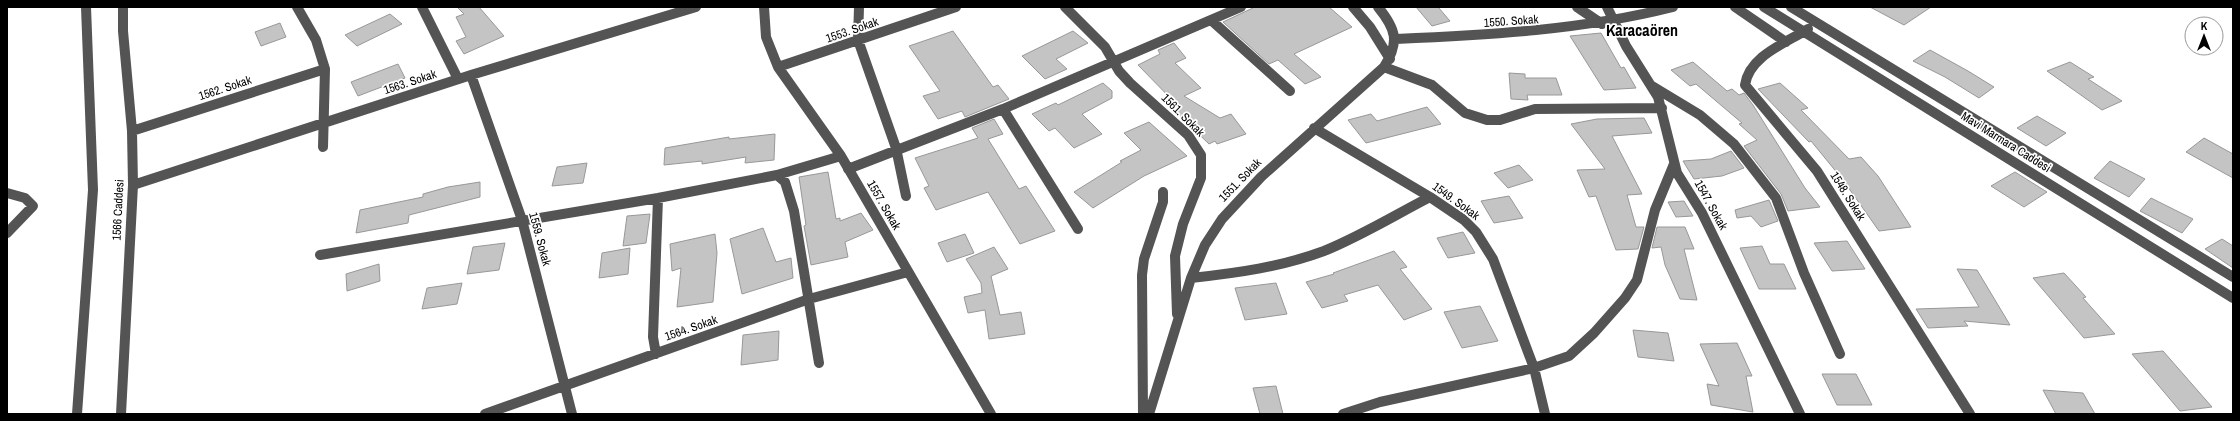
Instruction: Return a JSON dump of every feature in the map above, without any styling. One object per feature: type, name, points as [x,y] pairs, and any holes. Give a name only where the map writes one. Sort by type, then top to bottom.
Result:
[{"type":"street","points":[[77,414],[93,190],[86,7]]},
{"type":"street","name":"1566 Caddesi","points":[[121,414],[133,185],[132,131],[123,31],[123,7]]},
{"type":"street","points":[[296,7],[316,40],[325,69],[325,123],[323,147]]},
{"type":"street","points":[[422,7],[458,79]]},
{"type":"street","name":"1563. Sokak","points":[[133,185],[458,79],[696,7]]},
{"type":"street","name":"1557. Sokak","points":[[764,7],[766,37],[778,68],[841,156],[991,414]]},
{"type":"street","points":[[859,7],[858,40],[896,148],[906,196]]},
{"type":"street","name":"1553. Sokak","points":[[778,68],[956,7]]},
{"type":"street","name":"1561. Sokak","points":[[1064,7],[1105,47],[1130,83],[1188,135],[1201,155],[1201,178],[1183,224],[1175,256],[1177,319]]},
{"type":"street","points":[[848,169],[896,148],[1003,109],[1113,60],[1241,7]]},
{"type":"street","points":[[1353,7],[1370,27],[1387,63],[1432,85],[1465,113],[1476,118],[1500,120],[1536,109],[1662,108]]},
{"type":"street","points":[[1378,7],[1389,20],[1396,39],[1387,63]]},
{"type":"street","points":[[1577,7],[1602,24]]},
{"type":"street","name":"1547. Sokak","points":[[1607,7],[1616,22],[1629,51],[1652,86],[1662,108],[1674,164],[1702,213],[1800,414]]},
{"type":"street","name":"1550. Sokak","points":[[1396,39],[1502,34],[1602,24],[1616,22],[1673,7]]},
{"type":"street","points":[[1735,7],[1786,42]]},
{"type":"street","name":"Mavi Marmara Caddesi","points":[[1764,7],[2233,298]]},
{"type":"street","points":[[1791,7],[2233,277]]},
{"type":"street","points":[[1211,20],[1290,91]]},
{"type":"street","name":"1548. Sokak","points":[[1817,23],[1786,42],[1752,66],[1744,78],[1745,85],[1817,171],[1970,414]]},
{"type":"street","name":"1551. Sokak","points":[[1149,414],[1177,319],[1191,278],[1206,244],[1231,207],[1314,128],[1387,63]]},
{"type":"street","name":"1562. Sokak","points":[[132,131],[325,69]]},
{"type":"street","name":"1559. Sokak","points":[[471,75],[522,220],[563,386],[572,414]]},
{"type":"street","points":[[1652,86],[1700,115],[1734,144],[1776,198],[1804,273],[1840,354]]},
{"type":"street","points":[[1003,109],[1078,229]]},
{"type":"street","name":"1549. Sokak","points":[[1314,128],[1430,196],[1464,220],[1486,244],[1493,258],[1534,368],[1545,414]]},
{"type":"street","points":[[320,255],[658,198],[777,175],[841,156]]},
{"type":"street","points":[[1343,414],[1380,402],[1534,368],[1569,356],[1594,333],[1626,298],[1637,280],[1655,210],[1674,164]]},
{"type":"street","points":[[777,175],[785,182],[794,211],[819,363]]},
{"type":"street","points":[[1143,414],[1141,334],[1142,275],[1144,258],[1163,202],[1163,192]]},
{"type":"street","points":[[7,193],[22,195],[30,201],[32,206],[7,233]]},
{"type":"street","points":[[1191,278],[1251,272],[1309,256],[1339,245],[1430,196]]},
{"type":"street","points":[[656,354],[653,337],[658,198]]},
{"type":"street","name":"1564. Sokak","points":[[485,414],[808,299],[908,272]]},
{"type":"building","points":[[457,7],[479,7],[504,36],[464,54],[456,41],[466,37],[456,17],[464,14]]},
{"type":"building","points":[[1255,7],[1329,7],[1352,27],[1294,54],[1321,77],[1305,84],[1278,60],[1269,64],[1223,22]]},
{"type":"building","points":[[1416,7],[1438,7],[1450,21],[1432,26]]},
{"type":"building","points":[[1870,7],[1931,7],[1904,25]]},
{"type":"building","points":[[390,14],[402,24],[357,46],[345,35]]},
{"type":"building","points":[[280,23],[286,37],[261,46],[255,32]]},
{"type":"building","points":[[953,31],[993,87],[998,85],[1009,99],[965,117],[962,111],[938,119],[923,96],[940,91],[909,46]]},
{"type":"building","points":[[1073,31],[1088,43],[1056,59],[1067,69],[1045,79],[1022,56]]},
{"type":"building","points":[[1601,33],[1621,68],[1624,67],[1636,88],[1604,90],[1570,36]]},
{"type":"building","points":[[1174,43],[1186,58],[1175,63],[1201,88],[1184,96],[1220,118],[1231,114],[1246,134],[1217,144],[1215,141],[1209,144],[1175,111],[1180,108],[1138,65],[1160,54],[1158,50]]},
{"type":"building","points":[[1930,50],[1994,87],[1979,98],[1945,77],[1913,61]]},
{"type":"building","points":[[1693,62],[1727,91],[1732,89],[1739,95],[1744,93],[1805,188],[1820,207],[1788,211],[1781,194],[1744,146],[1757,140],[1739,124],[1742,123],[1696,84],[1690,86],[1671,70]]},
{"type":"building","points":[[2070,62],[2094,77],[2088,79],[2122,101],[2102,110],[2047,71]]},
{"type":"building","points":[[398,64],[405,78],[358,96],[351,82]]},
{"type":"building","points":[[1509,73],[1525,74],[1525,78],[1556,78],[1562,95],[1527,95],[1528,100],[1511,99]]},
{"type":"building","points":[[1103,83],[1112,91],[1112,98],[1082,114],[1102,134],[1074,148],[1055,128],[1049,131],[1032,114],[1056,103],[1058,105]]},
{"type":"building","points":[[1780,83],[1808,108],[1801,110],[1849,159],[1861,157],[1878,176],[1911,227],[1879,231],[1843,180],[1811,141],[1809,142],[1758,89]]},
{"type":"building","points":[[1427,107],[1441,124],[1366,143],[1348,120],[1371,114],[1377,121]]},
{"type":"building","points":[[2037,116],[2066,133],[2046,146],[2017,128]]},
{"type":"building","points":[[1644,118],[1652,133],[1612,136],[1642,194],[1627,195],[1636,227],[1644,227],[1638,249],[1616,250],[1596,196],[1589,197],[1577,170],[1605,169],[1571,124],[1597,119]]},
{"type":"building","points":[[994,119],[1003,134],[988,139],[1019,189],[1026,186],[1055,231],[1020,244],[988,192],[936,210],[924,188],[929,186],[915,158],[978,138],[972,128]]},
{"type":"building","points":[[1149,122],[1187,156],[1144,176],[1093,208],[1074,192],[1122,162],[1120,161],[1141,150],[1124,133]]},
{"type":"building","points":[[775,134],[774,160],[745,163],[746,157],[702,164],[702,161],[664,165],[665,148],[729,137],[729,139]]},
{"type":"building","points":[[2204,138],[2233,154],[2233,178],[2186,152]]},
{"type":"building","points":[[1731,151],[1744,168],[1722,176],[1694,179],[1683,161],[1711,159]]},
{"type":"building","points":[[2110,161],[2145,179],[2129,197],[2094,178]]},
{"type":"building","points":[[587,163],[583,183],[552,186],[557,167]]},
{"type":"building","points":[[1519,165],[1533,180],[1508,188],[1494,173]]},
{"type":"building","points":[[828,172],[836,219],[840,218],[840,221],[861,213],[873,230],[845,242],[848,257],[811,265],[804,226],[806,225],[799,177]]},
{"type":"building","points":[[2015,172],[2047,192],[2024,207],[1991,186]]},
{"type":"building","points":[[480,182],[480,197],[409,215],[408,223],[356,233],[360,210],[423,197],[423,194],[448,187]]},
{"type":"building","points":[[1509,196],[1523,218],[1494,223],[1481,201]]},
{"type":"building","points":[[2151,198],[2193,219],[2182,233],[2140,211]]},
{"type":"building","points":[[1769,200],[1778,221],[1761,227],[1751,216],[1737,218],[1735,210]]},
{"type":"building","points":[[1684,201],[1693,216],[1676,217],[1668,202]]},
{"type":"building","points":[[650,214],[646,243],[623,246],[627,216]]},
{"type":"building","points":[[1657,227],[1685,227],[1694,249],[1684,249],[1697,300],[1680,299],[1665,265],[1661,247],[1652,248]]},
{"type":"building","points":[[763,228],[776,262],[791,258],[793,278],[742,294],[730,239]]},
{"type":"building","points":[[1463,232],[1475,253],[1448,258],[1437,238]]},
{"type":"building","points":[[715,234],[717,253],[713,302],[677,307],[681,268],[672,271],[670,244]]},
{"type":"building","points":[[965,234],[974,253],[947,262],[938,243]]},
{"type":"building","points":[[2222,239],[2233,246],[2233,268],[2205,249]]},
{"type":"building","points":[[1847,241],[1865,269],[1832,271],[1814,243]]},
{"type":"building","points":[[505,243],[499,270],[467,274],[473,247]]},
{"type":"building","points":[[1762,246],[1770,264],[1784,264],[1796,289],[1759,289],[1740,248]]},
{"type":"building","points":[[994,247],[1008,269],[991,276],[1000,315],[1021,312],[1025,334],[989,339],[985,310],[968,313],[964,297],[982,293],[981,283],[966,259]]},
{"type":"building","points":[[630,248],[628,274],[599,278],[602,253]]},
{"type":"building","points":[[1394,251],[1407,267],[1400,269],[1432,309],[1404,320],[1378,285],[1344,295],[1348,301],[1322,308],[1306,282],[1334,274],[1333,273]]},
{"type":"building","points":[[379,264],[380,281],[347,291],[346,274]]},
{"type":"building","points":[[1957,269],[1977,270],[2010,325],[1964,321],[1968,326],[1928,328],[1916,309],[1979,307]]},
{"type":"building","points":[[2064,273],[2086,297],[2083,298],[2115,334],[2084,338],[2033,278]]},
{"type":"building","points":[[462,283],[457,304],[422,309],[427,288]]},
{"type":"building","points":[[1276,283],[1287,314],[1245,320],[1235,288]]},
{"type":"building","points":[[1480,306],[1498,341],[1462,348],[1444,312]]},
{"type":"building","points":[[1633,330],[1668,333],[1674,361],[1638,357]]},
{"type":"building","points":[[779,331],[778,360],[741,365],[743,335]]},
{"type":"building","points":[[1737,343],[1752,376],[1746,376],[1753,412],[1711,405],[1707,384],[1719,386],[1700,344]]},
{"type":"building","points":[[2163,351],[2212,407],[2180,411],[2132,354]]},
{"type":"building","points":[[1822,374],[1856,374],[1872,405],[1837,405]]},
{"type":"building","points":[[1276,386],[1283,414],[1260,414],[1253,388]]},
{"type":"building","points":[[2043,390],[2083,393],[2095,414],[2056,414]]},
{"type":"district","name":"Karacaören","points":[[1642,30]]}]
